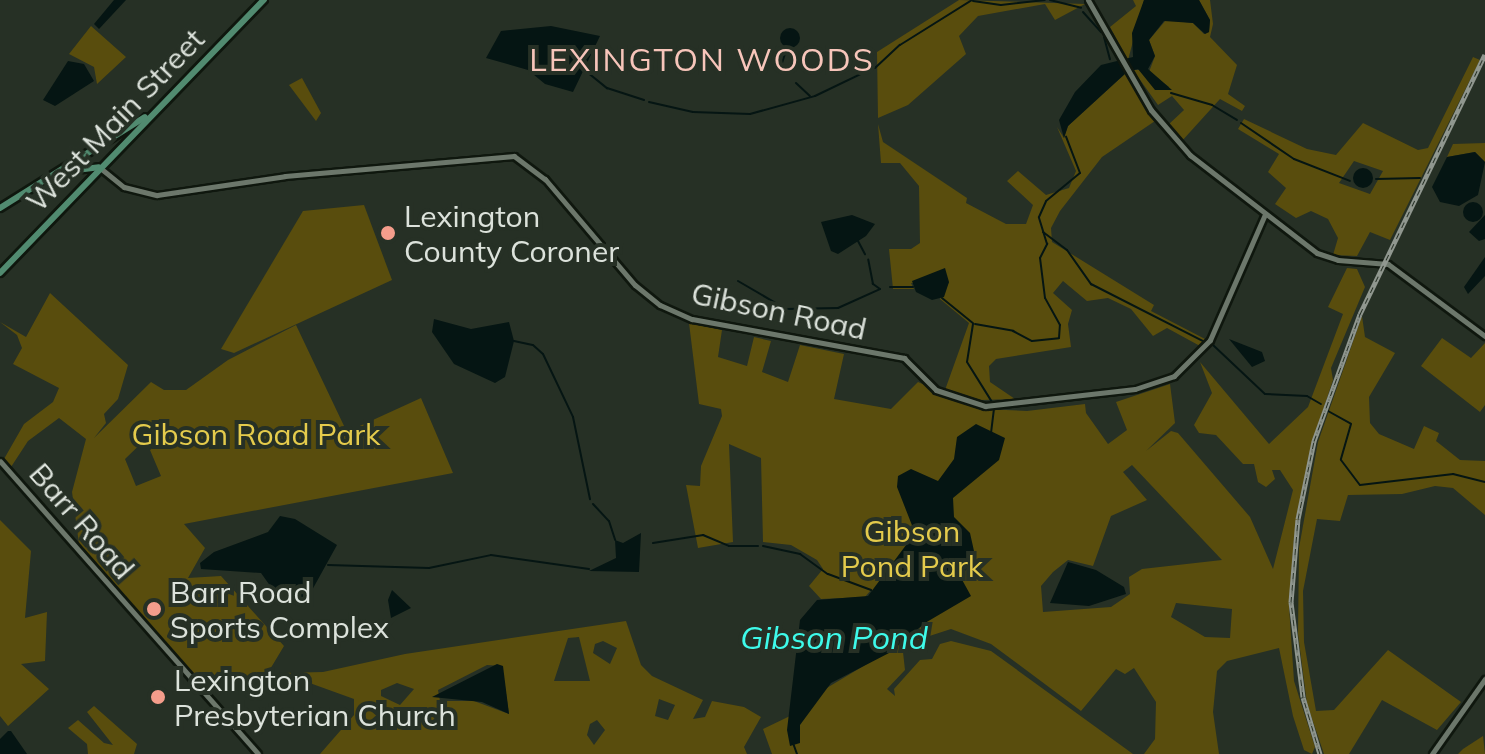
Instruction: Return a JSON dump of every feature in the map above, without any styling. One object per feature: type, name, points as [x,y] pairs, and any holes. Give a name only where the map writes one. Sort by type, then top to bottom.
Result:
[{"type":"main road","name":"West Main Street","points":[[0,273],[99,167],[264,0]]},
{"type":"main road","points":[[0,208],[149,116]]},
{"type":"main road","points":[[76,162],[89,159],[99,167]]},
{"type":"main road","points":[[57,175],[99,167]]},
{"type":"main road","points":[[57,175],[76,174],[79,188]]},
{"type":"street","points":[[1088,0],[1175,141],[1324,257],[1390,265],[1485,336]]},
{"type":"street","name":"Gibson Road","points":[[99,167],[126,188],[157,195],[285,176],[514,156],[545,179],[635,285],[660,305],[703,321],[904,358],[936,390],[981,406],[1002,406],[1148,386],[1179,373],[1213,335],[1265,214]]},
{"type":"street","name":"Barr Road","points":[[0,461],[258,754]]},
{"type":"street","points":[[1432,754],[1485,679]]},
{"type":"green space","points":[[959,0],[1085,4],[1055,20],[1045,4],[978,16],[959,36],[966,54],[908,105],[878,118],[877,52]]},
{"type":"green space","points":[[1133,0],[1144,0],[1128,60],[1110,27],[1136,6]]},
{"type":"green space","points":[[1199,0],[1210,0],[1213,24],[1210,37],[1237,65],[1228,94],[1245,106],[1242,111],[1220,99],[1181,142],[1168,125],[1184,110],[1172,96],[1158,105],[1133,70],[1140,70],[1158,90],[1169,87],[1149,72],[1155,56],[1149,40],[1166,20],[1193,23],[1204,34],[1209,32],[1210,20]]},
{"type":"green space","points":[[91,26],[126,57],[97,84],[94,67],[69,54]]},
{"type":"green space","points":[[1473,57],[1480,60],[1390,240],[1370,232],[1357,256],[1333,255],[1338,238],[1328,219],[1311,211],[1296,218],[1275,204],[1286,188],[1268,172],[1279,154],[1238,129],[1244,119],[1307,149],[1336,155],[1363,123],[1418,150],[1428,148]],"holes":[[[1354,161],[1383,171],[1370,194],[1339,183]]]},
{"type":"green space","points":[[1127,72],[1155,121],[1102,157],[1060,211],[1051,228],[1052,242],[1154,305],[1151,311],[1207,340],[1200,346],[1167,328],[1153,336],[1131,309],[1108,298],[1087,301],[1063,281],[1053,293],[1072,310],[1068,324],[1071,347],[996,359],[989,366],[990,382],[1015,399],[981,400],[945,390],[969,323],[940,299],[949,282],[911,283],[914,289],[893,289],[889,249],[911,249],[920,243],[919,186],[900,163],[881,163],[878,124],[883,142],[967,198],[966,203],[1006,224],[1026,224],[1033,205],[1007,181],[1018,171],[1046,195],[1069,188],[1076,171],[1057,127],[1064,138],[1068,126]]},
{"type":"green space","points":[[302,78],[321,113],[316,121],[289,85]]},
{"type":"green space","points":[[1485,143],[1485,162],[1475,152],[1447,157],[1453,144]]},
{"type":"green space","name":"Gibson Road Park","points":[[364,205],[392,280],[234,353],[221,349],[303,211]]},
{"type":"green space","name":"Gibson Pond Park","points":[[1347,268],[1357,269],[1365,287],[1331,368],[1333,380],[1313,440],[1294,538],[1289,606],[1294,681],[1315,747],[1312,754],[1304,750],[1293,716],[1279,648],[1227,661],[1217,671],[1213,712],[1219,754],[1144,754],[1155,739],[1156,702],[1134,668],[1125,674],[1116,669],[1081,711],[991,644],[951,629],[908,643],[924,623],[871,590],[865,597],[821,599],[809,586],[823,569],[817,560],[791,545],[763,542],[761,458],[729,444],[733,542],[698,548],[686,485],[700,486],[701,466],[722,416],[721,409],[699,404],[689,323],[722,330],[718,357],[747,366],[754,337],[771,341],[762,372],[788,382],[800,345],[844,354],[834,399],[891,409],[918,382],[981,409],[1027,411],[1085,404],[1086,413],[1108,444],[1127,430],[1116,402],[1170,384],[1175,423],[1146,451],[1171,431],[1178,433],[1250,517],[1273,569],[1293,490],[1280,470],[1272,470],[1275,479],[1266,487],[1258,482],[1254,464],[1243,464],[1216,435],[1199,433],[1194,425],[1212,393],[1200,362],[1269,444],[1308,407],[1343,314],[1328,307]],"holes":[[[1132,465],[1222,560],[1142,569],[1129,577],[1130,594],[1111,607],[1043,612],[1041,586],[1053,572],[1068,560],[1093,566],[1111,516],[1147,500],[1123,472]],[[1176,603],[1232,609],[1230,638],[1205,637],[1171,617]]]},
{"type":"green space","points":[[50,293],[128,365],[118,399],[104,414],[106,423],[94,438],[151,382],[164,390],[186,390],[228,360],[296,325],[345,428],[351,430],[421,398],[453,473],[184,524],[205,548],[188,578],[221,576],[284,646],[269,671],[203,687],[79,544],[72,492],[86,439],[59,418],[28,441],[11,467],[4,459],[24,424],[53,402],[59,388],[13,364],[22,348],[17,335],[0,322],[26,337]],"holes":[[[154,431],[162,441],[150,450],[161,476],[136,486],[125,459]]]},
{"type":"green space","points":[[1362,316],[1365,337],[1395,353],[1369,397],[1370,423],[1379,434],[1414,449],[1424,426],[1439,433],[1436,441],[1460,460],[1485,461],[1485,515],[1453,488],[1435,486],[1402,494],[1348,495],[1340,521],[1317,519],[1303,591],[1304,642],[1316,711],[1334,710],[1388,650],[1461,702],[1437,730],[1382,700],[1349,754],[1324,754],[1307,704],[1298,634],[1299,548],[1318,442]]},
{"type":"green space","points":[[1442,338],[1471,358],[1485,343],[1485,405],[1480,412],[1421,366]]},
{"type":"green space","points":[[0,520],[31,551],[25,618],[47,612],[45,661],[21,664],[49,689],[8,726],[0,716]]},
{"type":"green space","points":[[626,621],[641,665],[652,676],[703,700],[693,719],[705,717],[712,701],[744,707],[761,717],[744,747],[747,754],[320,754],[354,715],[354,699],[282,673],[323,672],[405,654]],"holes":[[[579,637],[590,681],[554,681],[568,638]],[[603,641],[617,648],[610,664],[593,653],[595,644]],[[487,665],[502,666],[509,714],[474,701],[440,701],[438,690]],[[397,683],[414,689],[400,705],[381,696],[381,690]],[[659,699],[675,705],[668,720],[655,716]],[[597,720],[605,730],[594,745],[587,735],[590,724]]]},
{"type":"green space","points":[[951,641],[991,651],[1133,754],[772,754],[763,729],[790,716],[799,653],[825,689],[902,643],[905,670],[887,689],[895,696],[894,689],[920,660],[932,659],[940,644]]},
{"type":"green space","points":[[94,706],[137,744],[134,754],[88,754],[87,744],[68,728],[78,720],[104,743],[113,745],[87,712]]},
{"type":"green space","points":[[1483,736],[1485,754],[1458,754],[1463,749]]},
{"type":"water","points":[[114,0],[126,0],[99,29],[94,24]]},
{"type":"water","points":[[1144,0],[1199,0],[1210,20],[1209,32],[1205,34],[1193,23],[1164,21],[1149,40],[1155,56],[1148,69],[1172,90],[1155,90],[1138,69],[1127,72],[1068,126],[1064,138],[1059,120],[1075,92],[1101,65],[1133,57],[1132,33]]},
{"type":"water","points":[[551,26],[600,36],[573,92],[545,84],[528,70],[486,58],[501,31]]},
{"type":"water","points":[[790,28],[797,31],[800,38],[797,45],[790,48],[783,45],[780,38],[783,31]]},
{"type":"water","points":[[68,61],[84,64],[94,81],[55,106],[43,100]]},
{"type":"water","points":[[1475,152],[1485,162],[1478,195],[1459,206],[1440,202],[1432,187],[1447,157]]},
{"type":"water","points":[[1359,168],[1367,168],[1373,178],[1367,188],[1359,188],[1353,182],[1353,174]]},
{"type":"water","points":[[1473,202],[1480,205],[1483,212],[1480,219],[1473,222],[1466,219],[1463,212],[1466,205]]},
{"type":"water","points":[[852,215],[875,224],[866,236],[838,254],[831,251],[821,222]]},
{"type":"water","points":[[1485,215],[1485,239],[1479,241],[1469,232]]},
{"type":"water","points":[[1485,257],[1485,276],[1468,294],[1464,287]]},
{"type":"water","points":[[945,268],[949,282],[944,297],[932,300],[916,292],[912,281]]},
{"type":"water","points":[[434,319],[471,329],[509,322],[514,341],[505,377],[495,383],[454,364],[432,332]]},
{"type":"water","points":[[1229,339],[1262,352],[1265,361],[1252,367]]},
{"type":"water","name":"Gibson Pond","points":[[976,424],[1005,438],[999,460],[953,498],[954,517],[970,533],[976,560],[960,576],[971,596],[925,623],[889,653],[831,683],[800,725],[800,743],[790,746],[787,730],[800,620],[817,600],[868,596],[915,533],[897,487],[898,476],[911,469],[938,481],[954,459],[957,437]]},
{"type":"water","points":[[280,516],[295,519],[337,545],[306,601],[271,587],[261,573],[201,569],[200,563],[214,552],[268,532]]},
{"type":"water","points":[[641,533],[639,572],[589,571],[616,558],[615,540],[623,543]]},
{"type":"water","points":[[1068,562],[1096,570],[1124,587],[1126,594],[1089,606],[1050,603]]},
{"type":"water","points":[[392,590],[411,608],[391,618],[388,600]]},
{"type":"water","points":[[497,664],[503,666],[509,714],[482,702],[432,697]]},
{"type":"water","points":[[8,731],[27,754],[0,754],[0,739]]},
{"type":"waterway","points":[[875,68],[900,45],[972,0]]},
{"type":"waterway","points":[[973,1],[1001,5],[1045,0]]},
{"type":"waterway","points":[[1050,0],[1081,8]]},
{"type":"waterway","points":[[1083,12],[1101,32]]},
{"type":"waterway","points":[[1104,37],[1110,59]]},
{"type":"waterway","points":[[782,63],[787,48]]},
{"type":"waterway","points":[[649,102],[693,112],[750,114],[815,96],[867,71]]},
{"type":"waterway","points":[[587,72],[607,88],[644,100]]},
{"type":"waterway","points":[[796,83],[810,96]]},
{"type":"waterway","points":[[1171,93],[1212,105],[1237,120]]},
{"type":"waterway","points":[[1241,123],[1294,159],[1350,181]]},
{"type":"waterway","points":[[975,324],[1013,331],[1032,341],[1059,338],[1060,325],[1045,298],[1040,258],[1047,244],[1039,217],[1046,201],[1080,173],[1066,137]]},
{"type":"waterway","points":[[1376,179],[1420,178]]},
{"type":"waterway","points":[[1043,232],[1067,250],[1091,284],[1205,342]]},
{"type":"waterway","points":[[858,241],[865,254]]},
{"type":"waterway","points":[[738,281],[786,309],[838,308],[880,289],[873,284],[868,259]]},
{"type":"waterway","points":[[890,287],[913,287]]},
{"type":"waterway","points":[[942,298],[973,323]]},
{"type":"waterway","points":[[973,324],[967,362],[992,402]]},
{"type":"waterway","points":[[514,341],[533,345],[543,354],[573,417],[590,499]]},
{"type":"waterway","points":[[1213,345],[1265,394],[1307,396],[1321,404]]},
{"type":"waterway","points":[[991,433],[994,408]]},
{"type":"waterway","points":[[1328,411],[1351,424],[1341,460],[1360,485],[1453,474],[1485,482]]},
{"type":"waterway","points":[[593,504],[609,521],[615,540]]},
{"type":"waterway","points":[[653,543],[703,535],[729,546],[758,546]]},
{"type":"waterway","points":[[763,546],[800,554],[828,574],[871,590]]},
{"type":"waterway","points":[[328,565],[429,568],[491,555],[589,569]]},
{"type":"waterway","points":[[793,743],[797,754]]},
{"type":"railway","points":[[1320,754],[1303,697],[1291,602],[1298,519],[1314,441],[1360,314],[1485,54]]},
{"type":"place","name":"Lexington County Coroner","points":[[388,233]]},
{"type":"place","name":"Barr Road Sports Complex","points":[[154,609]]},
{"type":"place","name":"Lexington Presbyterian Church","points":[[158,697]]},
{"type":"district","name":"LEXINGTON WOODS","points":[[702,59]]}]
